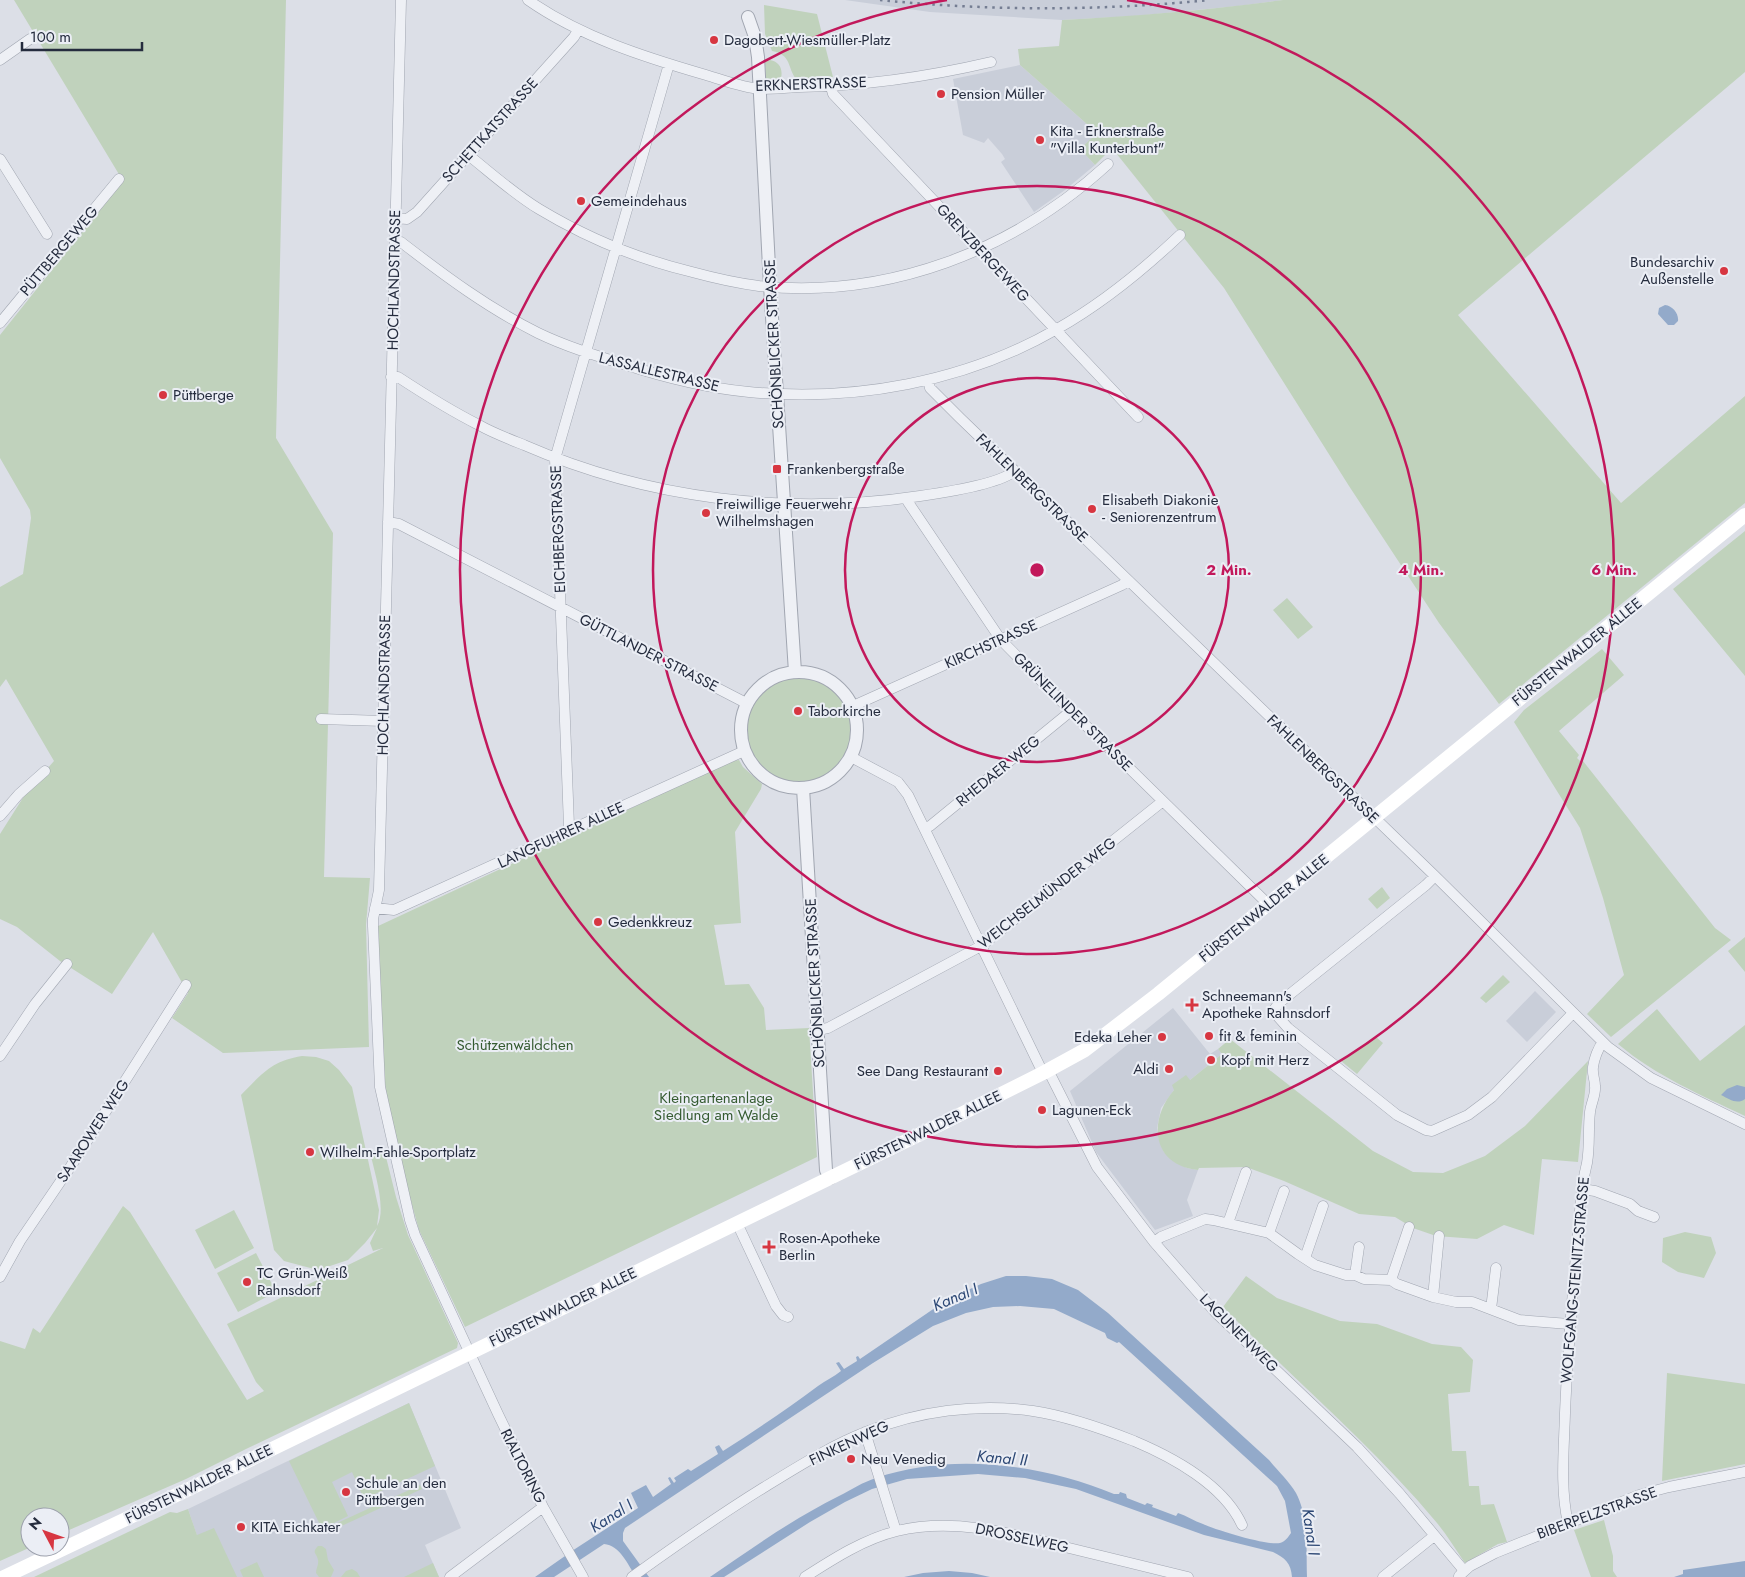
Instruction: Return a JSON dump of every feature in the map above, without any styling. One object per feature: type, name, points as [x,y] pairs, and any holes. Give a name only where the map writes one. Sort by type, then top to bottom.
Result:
[{"type":"main road","name":"FÜRSTENWALDER ALLEE","points":[[4,1577],[830,1178],[1046,1072],[1085,1050],[1268,904],[1745,516]]},
{"type":"street","name":"HOCHLANDSTRASSE","points":[[401,0],[379,890],[373,926],[380,1087],[415,1235],[469,1353]]},
{"type":"street","name":"ERKNERSTRASSE","points":[[528,0],[548,14],[578,30],[669,64],[760,89],[831,87],[909,79],[991,62]]},
{"type":"street","name":"SCHÖNBLICKER STRASSE","points":[[748,16],[755,37],[758,57],[770,286],[795,672]]},
{"type":"street","name":"SCHETTKATSTRASSE","points":[[395,218],[407,219],[417,212],[467,154],[574,37],[578,30]]},
{"type":"street","points":[[0,60],[30,39]]},
{"type":"street","name":"EICHBERGSTRASSE","points":[[570,831],[555,458],[669,64]]},
{"type":"street","name":"GRENZBERGEWEG","points":[[831,87],[833,94],[1138,417]]},
{"type":"street","points":[[467,154],[539,209],[575,229],[616,248],[685,271],[727,281],[770,286],[823,287],[878,281],[932,268],[980,250],[1042,216],[1065,200],[1108,164]]},
{"type":"street","points":[[0,159],[47,234]]},
{"type":"street","name":"PÜTTBERGEWEG","points":[[0,324],[119,180]]},
{"type":"street","name":"LASSALLESTRASSE","points":[[395,242],[401,242],[482,302],[538,333],[585,353],[646,372],[693,383],[750,392],[806,394],[845,392],[928,380],[995,359],[1055,331],[1082,314],[1147,266],[1180,234]]},
{"type":"street","points":[[391,376],[398,377],[480,426],[555,458],[607,475],[663,489],[726,499],[784,504],[858,503],[938,493],[995,480],[1014,471]]},
{"type":"street","name":"FAHLENBERGSTRASSE","points":[[928,380],[930,388],[1014,471],[1435,876],[1603,1042],[1628,1063],[1651,1078],[1745,1124]]},
{"type":"street","name":"GRÜNELINDER STRASSE","points":[[908,498],[909,503],[1001,640],[1070,711],[1268,904]]},
{"type":"street","name":"GÜTTLANDER STRASSE","points":[[388,522],[399,524],[748,704]]},
{"type":"street","name":"KIRCHSTRASSE","points":[[853,706],[1122,586],[1128,581]]},
{"type":"street","points":[[795,672],[809,672],[827,679],[843,691],[853,706],[857,730],[852,757],[838,773],[817,785],[803,788],[790,788],[776,783],[764,776],[753,766],[744,751],[741,727],[748,704],[763,685],[782,674],[795,672]]},
{"type":"street","name":"RHEDAER WEG","points":[[924,828],[930,826],[1070,711]]},
{"type":"street","points":[[321,719],[383,720]]},
{"type":"street","name":"LANGFUHRER ALLEE","points":[[375,908],[394,910],[744,751]]},
{"type":"street","name":"LAGUNENWEG","points":[[852,757],[898,782],[908,796],[981,946],[1097,1167],[1154,1242],[1215,1312],[1357,1447],[1389,1482],[1461,1568],[1460,1575]]},
{"type":"street","points":[[0,816],[19,794],[45,771]]},
{"type":"street","name":"SCHÖNBLICKER STRASSE","points":[[803,788],[826,1170],[830,1178]]},
{"type":"street","name":"WEICHSELMÜNDER WEG","points":[[818,1030],[828,1028],[981,946],[1163,801]]},
{"type":"street","points":[[1435,876],[1279,1003],[1273,1011],[1288,1028],[1397,1115],[1426,1130],[1432,1131],[1468,1115],[1491,1098],[1573,1013]]},
{"type":"street","points":[[0,1056],[35,1004],[66,964]]},
{"type":"street","name":"SAAROWER WEG","points":[[0,1277],[20,1241],[71,1166],[186,985]]},
{"type":"street","name":"WOLFGANG-STEINITZ-STRASSE","points":[[1568,1523],[1565,1510],[1564,1457],[1569,1324],[1584,1171],[1587,1165],[1590,1109],[1594,1100],[1593,1065],[1603,1042]]},
{"type":"street","points":[[1228,1224],[1246,1172]]},
{"type":"street","points":[[1582,1189],[1594,1191],[1630,1204],[1638,1211],[1654,1217]]},
{"type":"street","points":[[1269,1233],[1284,1191]]},
{"type":"street","points":[[1306,1258],[1323,1206]]},
{"type":"street","points":[[1154,1242],[1161,1237],[1205,1219],[1269,1233],[1315,1265],[1346,1275],[1355,1275],[1364,1279],[1391,1280],[1433,1297],[1456,1302],[1472,1302],[1519,1320],[1569,1324]]},
{"type":"street","points":[[737,1223],[776,1306],[783,1316],[788,1317]]},
{"type":"street","points":[[1391,1280],[1409,1227]]},
{"type":"street","points":[[1433,1297],[1439,1236]]},
{"type":"street","points":[[1355,1275],[1359,1247]]},
{"type":"street","points":[[1491,1308],[1496,1268]]},
{"type":"street","name":"RIALTORING","points":[[469,1353],[543,1507],[582,1577]]},
{"type":"street","name":"FINKENWEG","points":[[632,1577],[694,1533],[786,1474],[826,1451],[865,1432],[917,1416],[958,1410],[1014,1409],[1056,1415],[1126,1438],[1148,1447],[1209,1484],[1236,1512],[1242,1525]]},
{"type":"street","points":[[865,1432],[896,1531]]},
{"type":"street","name":"BIBERPELZSTRASSE","points":[[1460,1575],[1470,1566],[1495,1553],[1639,1495],[1745,1472]]},
{"type":"street","points":[[450,1577],[543,1507]]},
{"type":"street","name":"DROSSELWEG","points":[[805,1577],[841,1554],[896,1531],[953,1526],[984,1528],[1188,1577]]},
{"type":"street","points":[[1384,1577],[1434,1536]]},
{"type":"shaded area","points":[[845,0],[1283,0],[1135,16],[1062,20],[930,12]]},
{"type":"shaded area","name":"Kita - Erknerstraße \"Villa Kunterbunt\"","points":[[1020,65],[1097,133],[1080,149],[1095,165],[1034,212],[1001,162],[1005,159],[1002,154],[988,138],[984,143],[963,135],[953,79]]},
{"type":"shaded area","points":[[1535,991],[1556,1012],[1527,1042],[1506,1021]]},
{"type":"shaded area","points":[[1173,1008],[1210,1054],[1218,1049],[1222,1054],[1190,1080],[1174,1090],[1161,1108],[1157,1128],[1164,1152],[1175,1162],[1187,1168],[1198,1170],[1187,1200],[1193,1216],[1155,1230],[1096,1152],[1070,1091]]},
{"type":"shaded area","name":"Schule an den Püttbergen","points":[[409,1403],[461,1528],[425,1545],[439,1577],[211,1577],[188,1509]]},
{"type":"green space","name":"Püttberge","points":[[14,0],[286,0],[276,438],[333,533],[324,877],[370,878],[366,925],[369,1047],[223,1053],[172,1018],[188,993],[153,932],[112,994],[60,961],[17,927],[0,919],[0,834],[26,793],[54,761],[6,679],[0,687],[0,587],[23,574],[31,518],[30,510],[0,458],[0,335],[123,181]]},
{"type":"green space","points":[[1283,0],[1745,0],[1745,72],[1458,315],[1621,503],[1745,396],[1745,503],[1499,704],[1439,623],[1349,486],[1224,288],[1112,148],[1095,165],[1080,149],[1097,133],[1020,65],[1018,49],[1059,46],[1062,20],[1228,7]]},
{"type":"green space","points":[[764,5],[817,14],[833,77],[796,79],[786,58],[772,51],[765,34]]},
{"type":"green space","points":[[770,60],[776,62],[781,69],[781,79],[778,83],[766,83],[765,62]]},
{"type":"green space","points":[[1745,531],[1745,676],[1673,589]]},
{"type":"green space","points":[[1287,598],[1313,627],[1298,639],[1273,610]]},
{"type":"green space","points":[[1602,649],[1624,675],[1559,731],[1579,755],[1577,758],[1581,762],[1583,761],[1715,928],[1731,940],[1611,1037],[1587,1014],[1624,975],[1603,898],[1580,828],[1514,722],[1524,710]]},
{"type":"green space","points":[[799,677],[819,681],[836,693],[848,710],[852,730],[848,750],[836,767],[819,779],[799,783],[779,779],[762,767],[750,750],[746,730],[750,710],[762,693],[779,681]]},
{"type":"green space","name":"Kleingartenanlage Siedlung am Walde","points":[[739,760],[743,767],[762,784],[761,789],[735,832],[741,923],[714,925],[725,985],[749,984],[764,1008],[766,1030],[809,1028],[817,1157],[465,1327],[419,1230],[394,1140],[381,1046],[376,927],[732,761]]},
{"type":"green space","points":[[1382,887],[1390,898],[1377,909],[1368,899]]},
{"type":"green space","points":[[1745,937],[1745,972],[1728,951]]},
{"type":"green space","points":[[1503,975],[1510,982],[1486,1003],[1480,998]]},
{"type":"green space","points":[[1657,1009],[1700,1061],[1745,1025],[1745,1116],[1663,1075],[1618,1044]]},
{"type":"green space","points":[[1376,1037],[1383,1043],[1357,1074],[1341,1061]]},
{"type":"green space","points":[[1230,1039],[1373,1151],[1413,1172],[1443,1173],[1485,1156],[1525,1126],[1588,1061],[1578,1162],[1542,1159],[1534,1235],[1504,1225],[1477,1239],[1436,1236],[1413,1228],[1395,1217],[1359,1214],[1284,1181],[1246,1167],[1199,1168],[1198,1170],[1182,1166],[1171,1160],[1163,1150],[1159,1139],[1158,1127],[1160,1114],[1174,1090],[1172,1085],[1186,1075],[1190,1080],[1222,1054],[1218,1049]]},
{"type":"green space","points":[[302,1056],[316,1057],[329,1061],[339,1070],[352,1087],[379,1210],[377,1226],[381,1210],[377,1179],[370,1152],[384,1149],[408,1235],[458,1343],[457,1348],[186,1479],[70,1530],[70,1507],[20,1507],[20,1552],[0,1561],[0,1341],[25,1349],[33,1328],[40,1333],[123,1206],[130,1212],[247,1400],[264,1391],[256,1382],[227,1324],[383,1248],[373,1251],[370,1243],[377,1228],[348,1260],[318,1270],[284,1261],[274,1250],[241,1095],[261,1075],[282,1061]]},
{"type":"green space","name":"TC Grün-Weiß Rahnsdorf","points":[[234,1210],[254,1248],[215,1269],[195,1230]]},
{"type":"green space","points":[[1685,1232],[1711,1237],[1716,1253],[1704,1278],[1678,1272],[1662,1262],[1663,1238]]},
{"type":"green space","name":"TC Grün-Weiß Rahnsdorf","points":[[256,1253],[276,1292],[238,1312],[217,1273]]},
{"type":"green space","points":[[1246,1276],[1277,1298],[1340,1321],[1377,1324],[1432,1344],[1461,1347],[1473,1360],[1470,1392],[1448,1394],[1452,1451],[1466,1451],[1469,1486],[1479,1486],[1481,1505],[1494,1504],[1507,1542],[1498,1544],[1465,1563],[1437,1523],[1412,1494],[1223,1307]]},
{"type":"green space","points":[[1667,1373],[1745,1384],[1745,1464],[1662,1481]]},
{"type":"green space","points":[[409,1403],[435,1466],[364,1499],[352,1472],[332,1482],[348,1516],[322,1529],[289,1461]]},
{"type":"green space","points":[[420,1485],[422,1489],[324,1534],[322,1530]]},
{"type":"green space","points":[[188,1509],[197,1535],[214,1528],[237,1577],[34,1577],[170,1512],[177,1513]]},
{"type":"green space","points":[[1604,1520],[1613,1556],[1613,1571],[1617,1577],[1591,1577],[1574,1530]]},
{"type":"green space","points":[[318,1546],[326,1549],[328,1560],[334,1570],[331,1577],[319,1577],[316,1573],[318,1562],[315,1552]]},
{"type":"green space","points":[[257,1562],[264,1577],[243,1577],[240,1570]]},
{"type":"green space","points":[[433,1563],[439,1577],[404,1577]]},
{"type":"green space","points":[[352,1569],[360,1577],[341,1577],[346,1571]]},
{"type":"water","points":[[1665,305],[1671,307],[1676,313],[1678,321],[1674,325],[1668,325],[1658,314],[1659,308]]},
{"type":"water","points":[[1737,1085],[1745,1087],[1745,1099],[1742,1101],[1730,1100],[1721,1095],[1727,1089]]},
{"type":"water","name":"Kanal I","points":[[1006,1276],[1052,1279],[1078,1290],[1108,1313],[1269,1460],[1290,1484],[1300,1502],[1305,1523],[1307,1577],[1292,1577],[1287,1562],[1273,1552],[1204,1535],[1076,1489],[1025,1478],[978,1474],[907,1479],[872,1489],[810,1522],[724,1577],[710,1577],[789,1524],[862,1484],[905,1470],[935,1465],[996,1465],[1057,1475],[1114,1494],[1119,1494],[1120,1492],[1126,1494],[1127,1498],[1145,1505],[1147,1503],[1153,1505],[1152,1507],[1176,1516],[1178,1513],[1210,1527],[1242,1537],[1274,1543],[1280,1543],[1287,1539],[1291,1533],[1285,1501],[1277,1486],[1119,1342],[1117,1343],[1107,1338],[1105,1333],[1054,1309],[1020,1306],[993,1307],[966,1313],[933,1326],[873,1363],[625,1528],[623,1541],[649,1577],[636,1577],[619,1552],[610,1545],[604,1544],[554,1577],[535,1577],[638,1508],[631,1493],[646,1485],[653,1497],[671,1484],[668,1478],[670,1477],[674,1483],[676,1481],[674,1478],[688,1469],[691,1471],[718,1454],[715,1447],[719,1445],[723,1451],[841,1371],[836,1363],[839,1362],[844,1369],[857,1361],[856,1357],[858,1356],[860,1359],[948,1299],[981,1284]]},
{"type":"water","points":[[1745,1561],[1745,1577],[1674,1577],[1683,1574],[1683,1570]]},
{"type":"water","points":[[949,1571],[990,1577],[904,1577],[923,1573]]},
{"type":"railway","points":[[880,0],[1004,8],[1086,8],[1209,0]]},
{"type":"place","name":"Dagobert-Wiesmüller-Platz","points":[[714,40]]},
{"type":"place","name":"Pension Müller","points":[[941,94]]},
{"type":"place","name":"Kita - Erknerstraße \"Villa Kunterbunt\"","points":[[1040,140]]},
{"type":"place","name":"Gemeindehaus","points":[[581,201]]},
{"type":"place","name":"Bundesarchiv Außenstelle","points":[[1724,271]]},
{"type":"place","name":"Püttberge","points":[[163,395]]},
{"type":"place","name":"Frankenbergstraße","points":[[777,469]]},
{"type":"place","name":"Elisabeth Diakonie - Seniorenzentrum","points":[[1092,509]]},
{"type":"place","name":"Freiwillige Feuerwehr Wilhelmshagen","points":[[706,513]]},
{"type":"place","name":"Taborkirche","points":[[798,711]]},
{"type":"place","name":"Gedenkkreuz","points":[[598,922]]},
{"type":"place","name":"Schneemann's Apotheke Rahnsdorf","points":[[1192,1005]]},
{"type":"place","name":"fit & feminin","points":[[1209,1036]]},
{"type":"place","name":"Edeka Leher","points":[[1162,1037]]},
{"type":"place","name":"Kopf mit Herz","points":[[1211,1060]]},
{"type":"place","name":"Aldi","points":[[1169,1069]]},
{"type":"place","name":"See Dang Restaurant","points":[[998,1071]]},
{"type":"place","name":"Lagunen-Eck","points":[[1042,1110]]},
{"type":"place","name":"Wilhelm-Fahle-Sportplatz","points":[[310,1152]]},
{"type":"place","name":"Rosen-Apotheke Berlin","points":[[769,1247]]},
{"type":"place","name":"TC Grün-Weiß Rahnsdorf","points":[[247,1282]]},
{"type":"place","name":"Neu Venedig","points":[[851,1459]]},
{"type":"place","name":"Schule an den Püttbergen","points":[[346,1492]]},
{"type":"place","name":"KITA Eichkater","points":[[241,1527]]},
{"type":"park label","name":"Schützenwäldchen","points":[[515,1045]]},
{"type":"water label","name":"Kanal II","points":[[1002,1458]]}]
